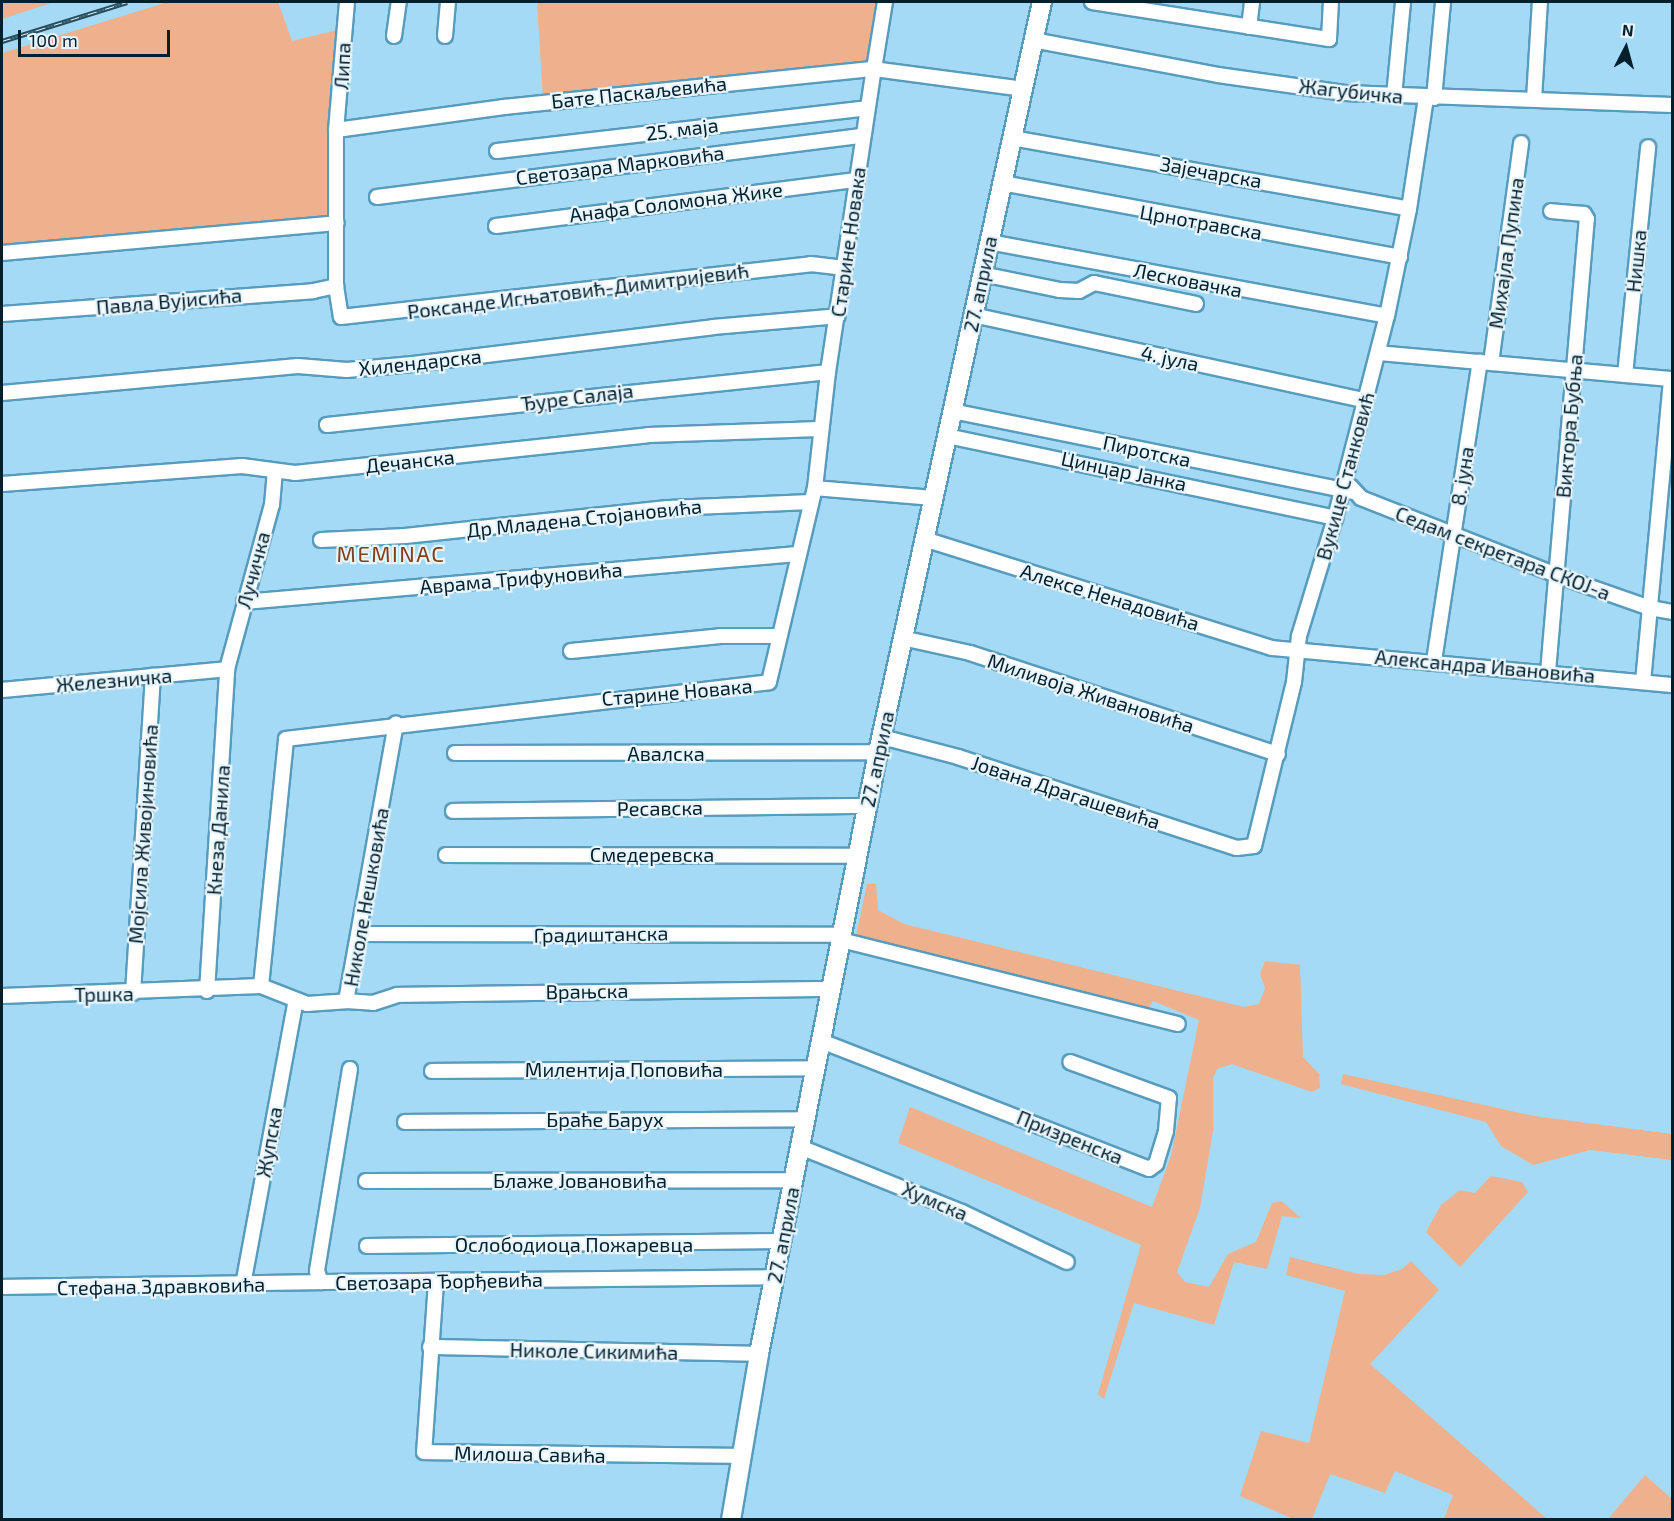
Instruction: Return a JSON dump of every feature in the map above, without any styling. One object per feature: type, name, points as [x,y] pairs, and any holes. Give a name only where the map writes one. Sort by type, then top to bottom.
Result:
[{"type":"main road","name":"27. априла","points":[[731,1520],[759,1354],[867,806],[1042,2]]},
{"type":"street","name":"Липа","points":[[336,286],[336,130],[347,2]]},
{"type":"street","points":[[394,36],[399,2]]},
{"type":"street","points":[[445,36],[448,2]]},
{"type":"street","points":[[874,69],[885,2]]},
{"type":"street","points":[[1092,2],[1329,39],[1331,2]]},
{"type":"street","points":[[1179,16],[1181,2]]},
{"type":"street","points":[[1249,27],[1252,2]]},
{"type":"street","points":[[1394,96],[1402,2]]},
{"type":"street","name":"Вукице Станковић","points":[[1250,848],[1256,843],[1294,682],[1297,650],[1336,514],[1352,494],[1347,476],[1400,257],[1430,98],[1443,2]]},
{"type":"street","points":[[1534,99],[1540,2]]},
{"type":"street","name":"Жагубичка","points":[[1034,40],[1218,75],[1394,96],[1672,105]]},
{"type":"street","name":"Бате Паскаљевића","points":[[336,130],[504,107],[874,69],[1023,89]]},
{"type":"street","name":"Старине Новака","points":[[261,986],[286,739],[396,723],[761,685],[769,682],[797,554],[813,495],[828,372],[874,69]]},
{"type":"street","name":"25. маја","points":[[497,151],[867,108]]},
{"type":"street","name":"Светозара Марковића","points":[[377,197],[863,136]]},
{"type":"street","name":"Зајечарска","points":[[1012,138],[1409,209]]},
{"type":"street","name":"Михајла Пупина","points":[[1486,363],[1521,143]]},
{"type":"street","name":"Нишка","points":[[1625,375],[1648,147]]},
{"type":"street","name":"Анафа Соломона Жике","points":[[496,226],[856,180]]},
{"type":"street","name":"Црнотравска","points":[[1002,183],[1400,257]]},
{"type":"street","name":"Виктора Бубња","points":[[1548,672],[1587,217],[1551,211]]},
{"type":"street","points":[[2,253],[337,223]]},
{"type":"street","name":"Лесковачка","points":[[989,242],[1387,316]]},
{"type":"street","name":"Роксанде Игњатовић-Димитријевић","points":[[336,286],[341,317],[347,318],[811,264],[845,268]]},
{"type":"street","points":[[982,274],[1060,290],[1079,291],[1094,283],[1196,304]]},
{"type":"street","name":"Павла Вујисића","points":[[2,315],[313,291],[336,286]]},
{"type":"street","name":"4. јула","points":[[973,315],[1366,401]]},
{"type":"street","name":"Хилендарска","points":[[2,393],[298,366],[324,370],[391,366],[713,327],[838,316]]},
{"type":"street","points":[[1378,353],[1672,379],[1643,682]]},
{"type":"street","name":"8. јуна","points":[[1434,661],[1453,532],[1486,363]]},
{"type":"street","name":"Ђуре Салаја","points":[[327,425],[828,372]]},
{"type":"street","name":"Пиротска","points":[[952,411],[1352,494]]},
{"type":"street","name":"Дечанска","points":[[2,484],[176,469],[242,466],[295,473],[648,435],[820,429]]},
{"type":"street","name":"Цинцар Јанка","points":[[947,436],[1336,514]]},
{"type":"street","name":"Лучичка","points":[[227,669],[272,505],[275,471]]},
{"type":"street","points":[[1336,514],[1352,494]]},
{"type":"street","name":"Седам секретара СКОЈ-а","points":[[1352,494],[1453,532],[1556,575],[1650,608],[1672,612]]},
{"type":"street","name":"Др Младена Стојановића","points":[[321,540],[405,536],[813,495],[933,498]]},
{"type":"street","name":"Алексе Ненадовића","points":[[924,539],[1262,646],[1297,650]]},
{"type":"street","name":"Аврама Трифуновића","points":[[244,602],[797,554]]},
{"type":"street","points":[[571,651],[720,636],[779,636]]},
{"type":"street","name":"Миливоја Живановића","points":[[902,638],[970,653],[1278,754]]},
{"type":"street","name":"Александра Ивановића","points":[[1297,650],[1672,685]]},
{"type":"street","name":"Железничка","points":[[2,690],[227,669]]},
{"type":"street","name":"Кнеза Данила","points":[[207,991],[227,669]]},
{"type":"street","name":"Мојсила Живојиновића","points":[[133,993],[153,676]]},
{"type":"street","name":"Николе Нешковића","points":[[207,991],[261,986],[296,1000],[322,1005],[346,1001],[396,723]]},
{"type":"street","name":"Авалска","points":[[455,753],[880,744]]},
{"type":"street","name":"Јована Драгашевића","points":[[880,744],[958,757],[1237,848],[1250,848]]},
{"type":"street","name":"Ресавска","points":[[453,811],[867,806]]},
{"type":"street","name":"Смедеревска","points":[[446,855],[857,856]]},
{"type":"street","name":"Градиштанска","points":[[359,934],[841,938],[1178,1024]]},
{"type":"street","name":"Врањска","points":[[346,1001],[373,1003],[397,995],[831,989]]},
{"type":"street","name":"Тршка","points":[[2,996],[207,991]]},
{"type":"street","name":"Жупска","points":[[243,1285],[296,1000]]},
{"type":"street","name":"Призренска","points":[[821,1041],[1149,1168],[1156,1164],[1164,1140],[1169,1098],[1070,1062]]},
{"type":"street","name":"Милентија Поповића","points":[[432,1071],[816,1068]]},
{"type":"street","name":"Светозара Ђорђевића","points":[[350,1069],[317,1271],[321,1282],[774,1277]]},
{"type":"street","name":"Браће Барух","points":[[405,1122],[806,1119]]},
{"type":"street","name":"Хумска","points":[[800,1147],[962,1212],[1067,1262]]},
{"type":"street","name":"Блаже Јовановића","points":[[366,1180],[794,1180]]},
{"type":"street","name":"Ослободиоца Пожаревца","points":[[367,1246],[781,1241]]},
{"type":"street","name":"Стефана Здравковића","points":[[2,1287],[321,1282]]},
{"type":"street","points":[[430,1347],[436,1282]]},
{"type":"street","name":"Николе Сикимића","points":[[430,1347],[759,1354]]},
{"type":"street","name":"Милоша Савића","points":[[430,1347],[424,1452],[742,1456]]},
{"type":"shaded area","points":[[2,2],[54,2],[2,19]]},
{"type":"shaded area","points":[[168,2],[278,2],[292,41],[337,30],[330,218],[2,248],[2,53]]},
{"type":"shaded area","points":[[537,2],[880,2],[871,63],[543,98]]},
{"type":"shaded area","points":[[867,884],[876,884],[878,910],[904,924],[1244,1007],[1259,1004],[1265,988],[1260,974],[1265,961],[1300,965],[1303,1057],[1319,1074],[1320,1088],[1312,1092],[1232,1064],[1217,1069],[1213,1078],[1213,1131],[1200,1208],[1177,1272],[1185,1282],[1209,1287],[1228,1254],[1256,1242],[1272,1203],[1281,1201],[1301,1218],[1282,1216],[1267,1269],[1234,1262],[1214,1325],[1134,1303],[1104,1399],[1098,1394],[1141,1245],[898,1143],[910,1107],[1152,1207],[1171,1156],[1199,1020],[1153,1001],[1147,1010],[856,936]]},
{"type":"shaded area","points":[[1343,1074],[1534,1116],[1672,1134],[1672,1160],[1590,1150],[1533,1165],[1501,1146],[1486,1122],[1341,1084]]},
{"type":"shaded area","points":[[1491,1176],[1522,1182],[1528,1192],[1460,1267],[1426,1232],[1441,1205],[1460,1190],[1475,1193]]},
{"type":"shaded area","points":[[1290,1257],[1359,1274],[1384,1275],[1402,1269],[1411,1261],[1439,1290],[1370,1364],[1547,1519],[1444,1519],[1453,1495],[1395,1471],[1385,1493],[1330,1474],[1312,1519],[1294,1519],[1240,1496],[1261,1431],[1309,1443],[1345,1291],[1286,1275]]},
{"type":"shaded area","points":[[1645,1475],[1672,1499],[1672,1519],[1608,1519]]},
{"type":"railway","points":[[2,41],[127,2]]},
{"type":"district","name":"MEMINAC","points":[[391,554]]}]
